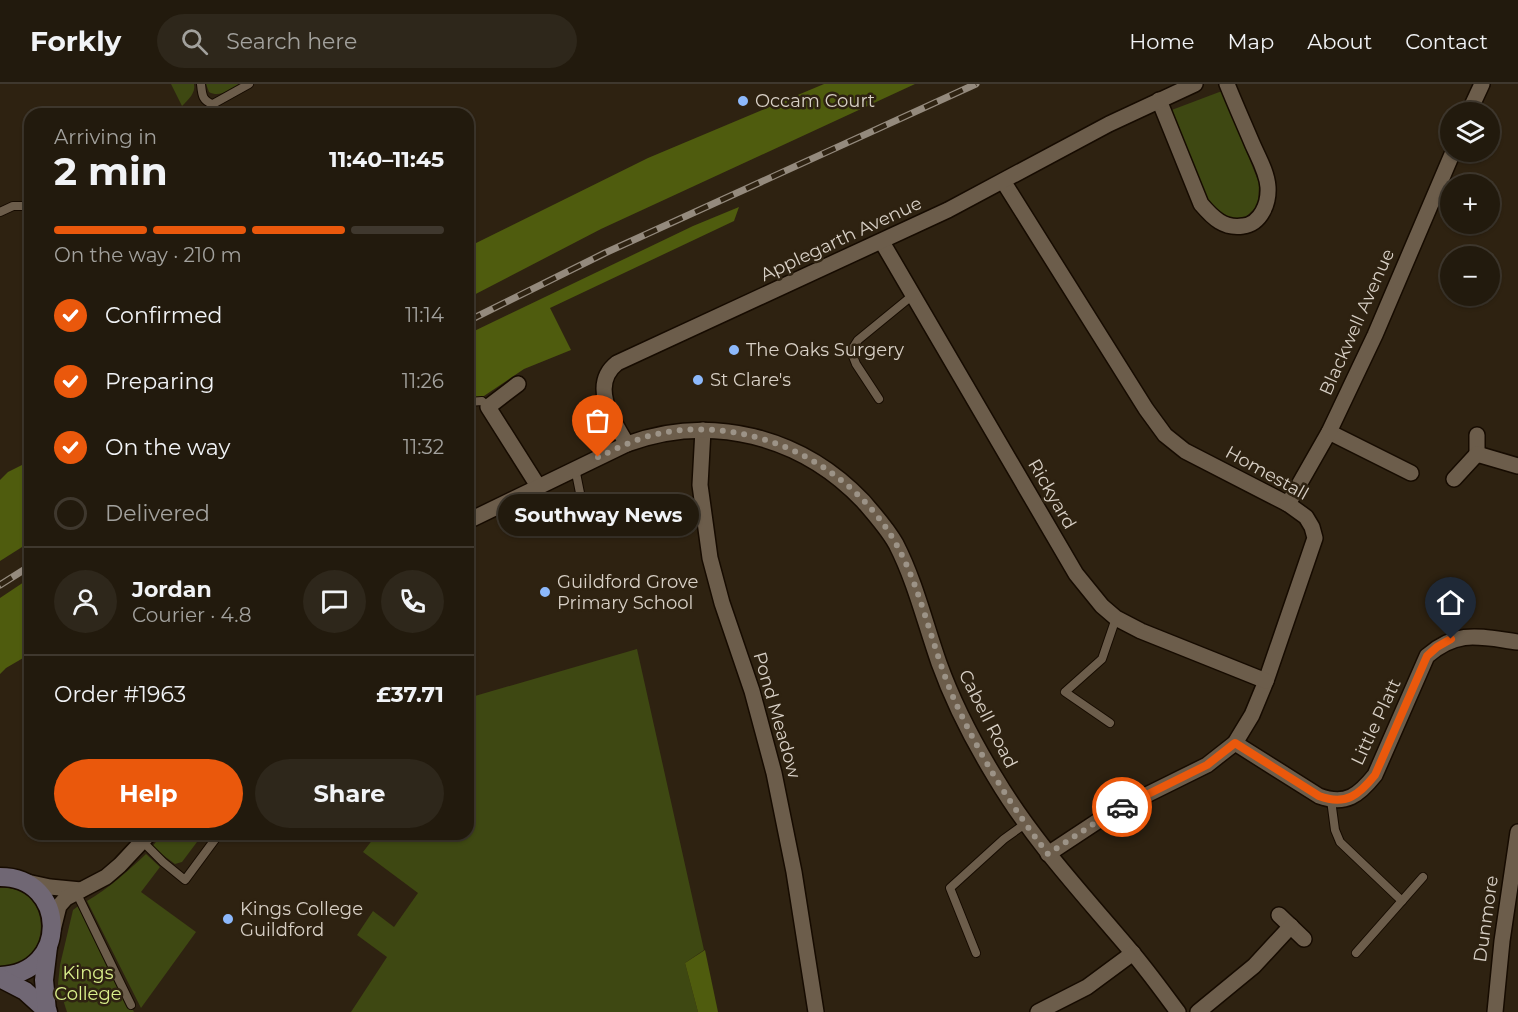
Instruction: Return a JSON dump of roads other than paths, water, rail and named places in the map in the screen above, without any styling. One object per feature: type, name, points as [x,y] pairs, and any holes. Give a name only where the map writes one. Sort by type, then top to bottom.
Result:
[{"type":"street","name":"Applegarth Avenue","points":[[627,444],[611,417],[604,392],[603,386],[611,368],[635,354],[882,242],[1109,124],[1195,84]]},
{"type":"street","points":[[1159,100],[1201,204],[1222,224],[1232,227],[1248,225],[1260,217],[1266,205],[1268,188],[1265,172],[1227,84]]},
{"type":"street","points":[[1474,102],[1482,84]]},
{"type":"street","name":"Blackwell Avenue","points":[[1288,504],[1329,432],[1375,335],[1449,162]]},
{"type":"street","name":"Homestall","points":[[1003,181],[1146,409],[1165,435],[1185,452],[1288,504],[1306,517],[1315,538],[1266,681],[1252,715],[1235,743],[1207,765],[1110,813],[1048,854]]},
{"type":"street","name":"Rickyard","points":[[882,242],[1076,574],[1102,606],[1116,618],[1141,631],[1266,681]]},
{"type":"street","points":[[518,384],[488,407],[538,486]]},
{"type":"street","name":"Cabell Road","points":[[474,518],[575,468],[649,436],[703,430],[732,432],[781,444],[814,461],[850,488],[881,521],[895,542],[908,570],[940,665],[958,707],[987,764],[1025,824],[1133,953],[1178,1012]]},
{"type":"street","name":"Pond Meadow","points":[[703,430],[699,485],[710,558],[752,691],[774,773],[794,872],[816,1012]]},
{"type":"street","points":[[1329,432],[1411,473]]},
{"type":"street","points":[[1454,479],[1477,454],[1477,435]]},
{"type":"street","points":[[1477,454],[1518,466]]},
{"type":"street","name":"Little Platt","points":[[1331,800],[1350,798],[1363,790],[1375,775],[1427,656],[1437,647],[1451,639],[1468,636],[1518,642]]},
{"type":"street","points":[[1235,743],[1319,796],[1331,800]]},
{"type":"street","name":"Dunmore","points":[[1495,1012],[1502,941],[1518,832]]},
{"type":"street","points":[[0,977],[12,976],[27,970],[40,960],[50,939],[59,906],[66,898],[106,876],[144,840]]},
{"type":"street","points":[[8,877],[50,887],[81,890]]},
{"type":"street","points":[[8,877],[36,890],[45,901],[51,915],[45,980],[47,1012]]},
{"type":"street","points":[[1279,915],[1304,939]]},
{"type":"street","points":[[1198,1012],[1254,966],[1291,926]]},
{"type":"street","points":[[1038,1012],[1087,987],[1133,953]]},
{"type":"street","points":[[0,977],[26,991],[47,1012]]},
{"type":"lane","points":[[201,84],[202,97],[207,103],[213,104],[249,84]]},
{"type":"lane","points":[[0,212],[13,206],[24,206]]},
{"type":"lane","points":[[879,399],[856,364],[851,351],[858,340],[913,295]]},
{"type":"lane","points":[[474,402],[482,401],[488,407]]},
{"type":"lane","points":[[575,468],[585,518]]},
{"type":"lane","points":[[630,520],[703,506]]},
{"type":"lane","points":[[1110,723],[1065,692],[1102,660],[1116,618]]},
{"type":"lane","points":[[1331,800],[1335,830],[1340,842],[1402,901]]},
{"type":"lane","points":[[975,953],[950,888],[1004,839],[1025,824]]},
{"type":"lane","points":[[147,840],[163,862],[185,880],[215,840]]},
{"type":"lane","points":[[1356,953],[1424,877]]},
{"type":"lane","points":[[81,890],[79,898],[131,1005]]},
{"type":"railway","points":[[474,318],[605,253],[976,84]]},
{"type":"railway","points":[[0,585],[24,570]]},
{"type":"place","name":"Occam Court","points":[[743,101]]},
{"type":"place","name":"The Oaks Surgery","points":[[734,350]]},
{"type":"place","name":"St Clare's","points":[[698,380]]},
{"type":"place","name":"Southway News","points":[[598,457]]},
{"type":"place","name":"Guildford Grove Primary School","points":[[545,592]]},
{"type":"place","name":"Kings College Guildford","points":[[228,919]]},
{"type":"park label","name":"Kings College","points":[[88,983]]}]
